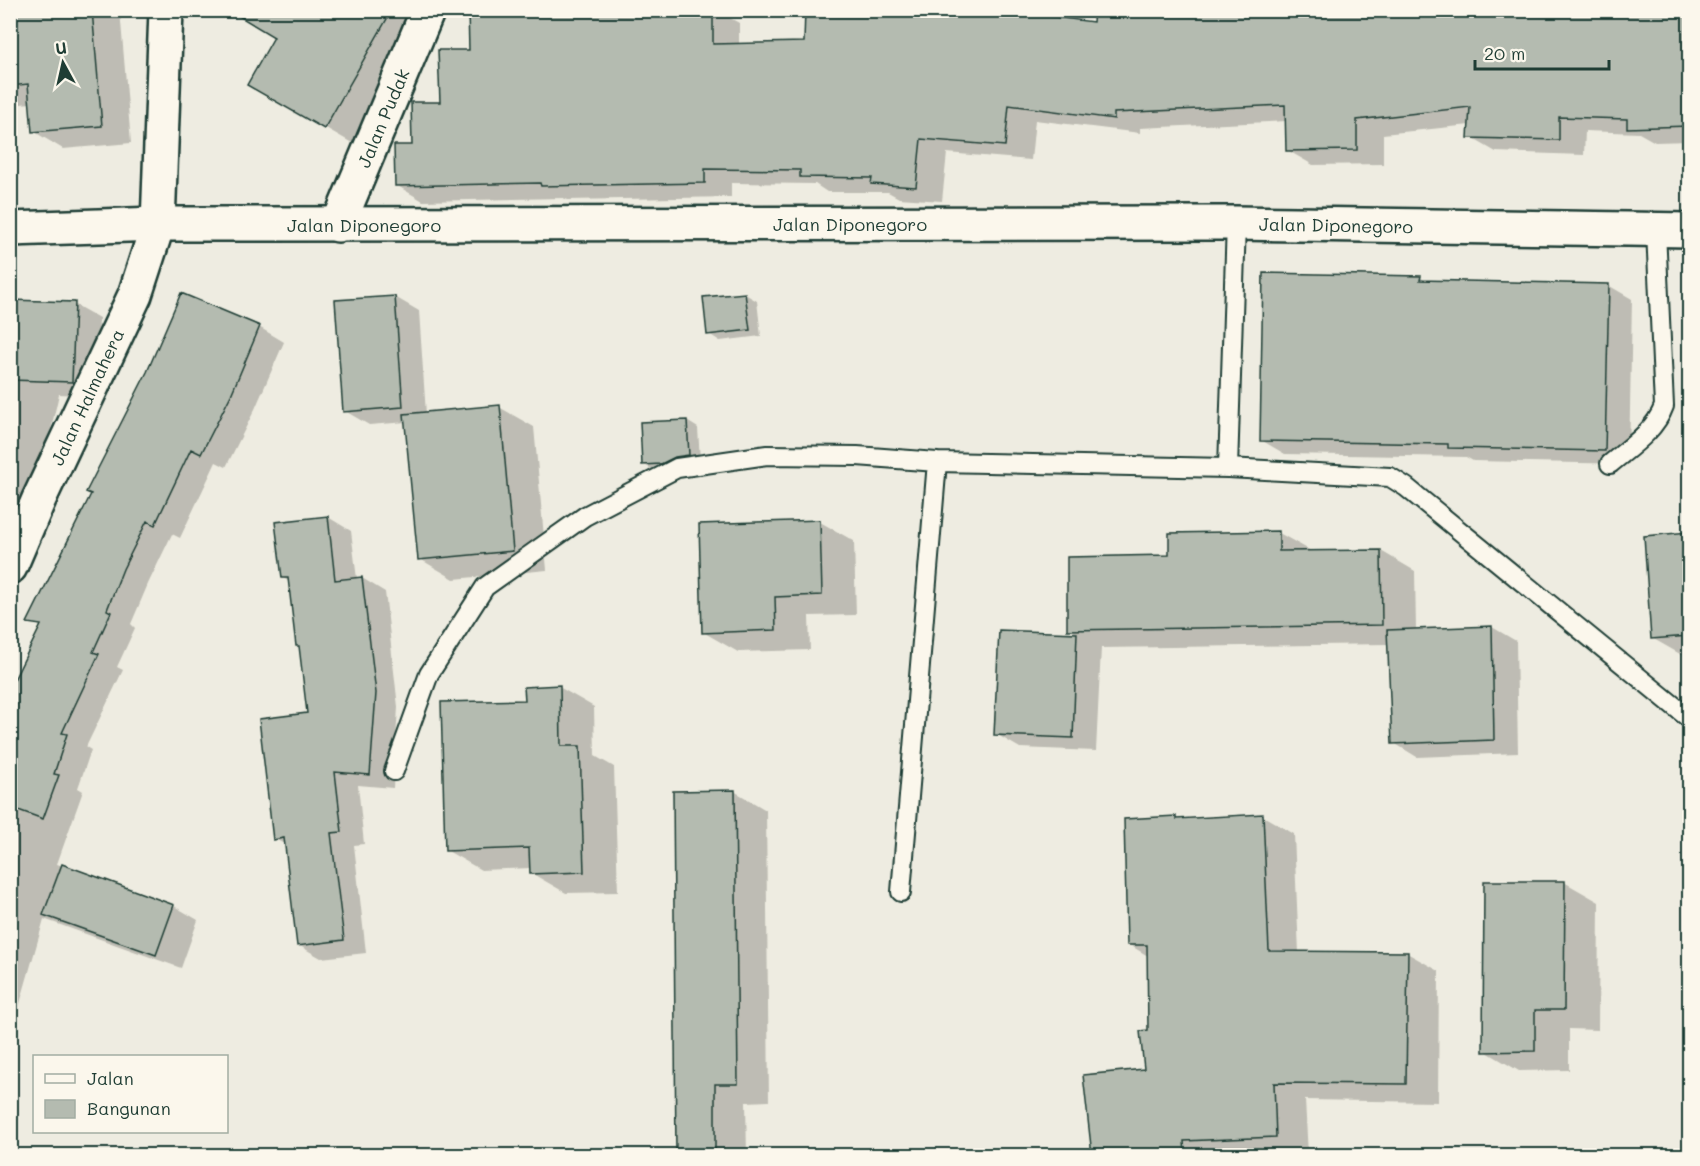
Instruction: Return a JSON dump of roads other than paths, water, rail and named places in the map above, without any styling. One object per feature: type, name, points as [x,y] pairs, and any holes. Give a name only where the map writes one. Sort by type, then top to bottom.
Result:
[{"type":"main road","name":"Jalan Halmahera","points":[[10,567],[39,499],[135,296],[158,224],[166,10]]},
{"type":"main road","name":"Jalan Pudak","points":[[338,225],[428,10]]},
{"type":"main road","name":"Jalan Diponegoro","points":[[10,228],[158,224],[1236,223],[1689,230]]},
{"type":"lane","points":[[1228,468],[1236,223]]},
{"type":"lane","points":[[1610,464],[1651,428],[1664,406],[1656,231]]},
{"type":"lane","points":[[394,771],[429,674],[485,587],[585,516],[677,468],[767,455],[857,456],[937,462],[1228,468],[1390,477],[1406,487],[1689,719]]},
{"type":"lane","points":[[901,892],[937,462]]}]
